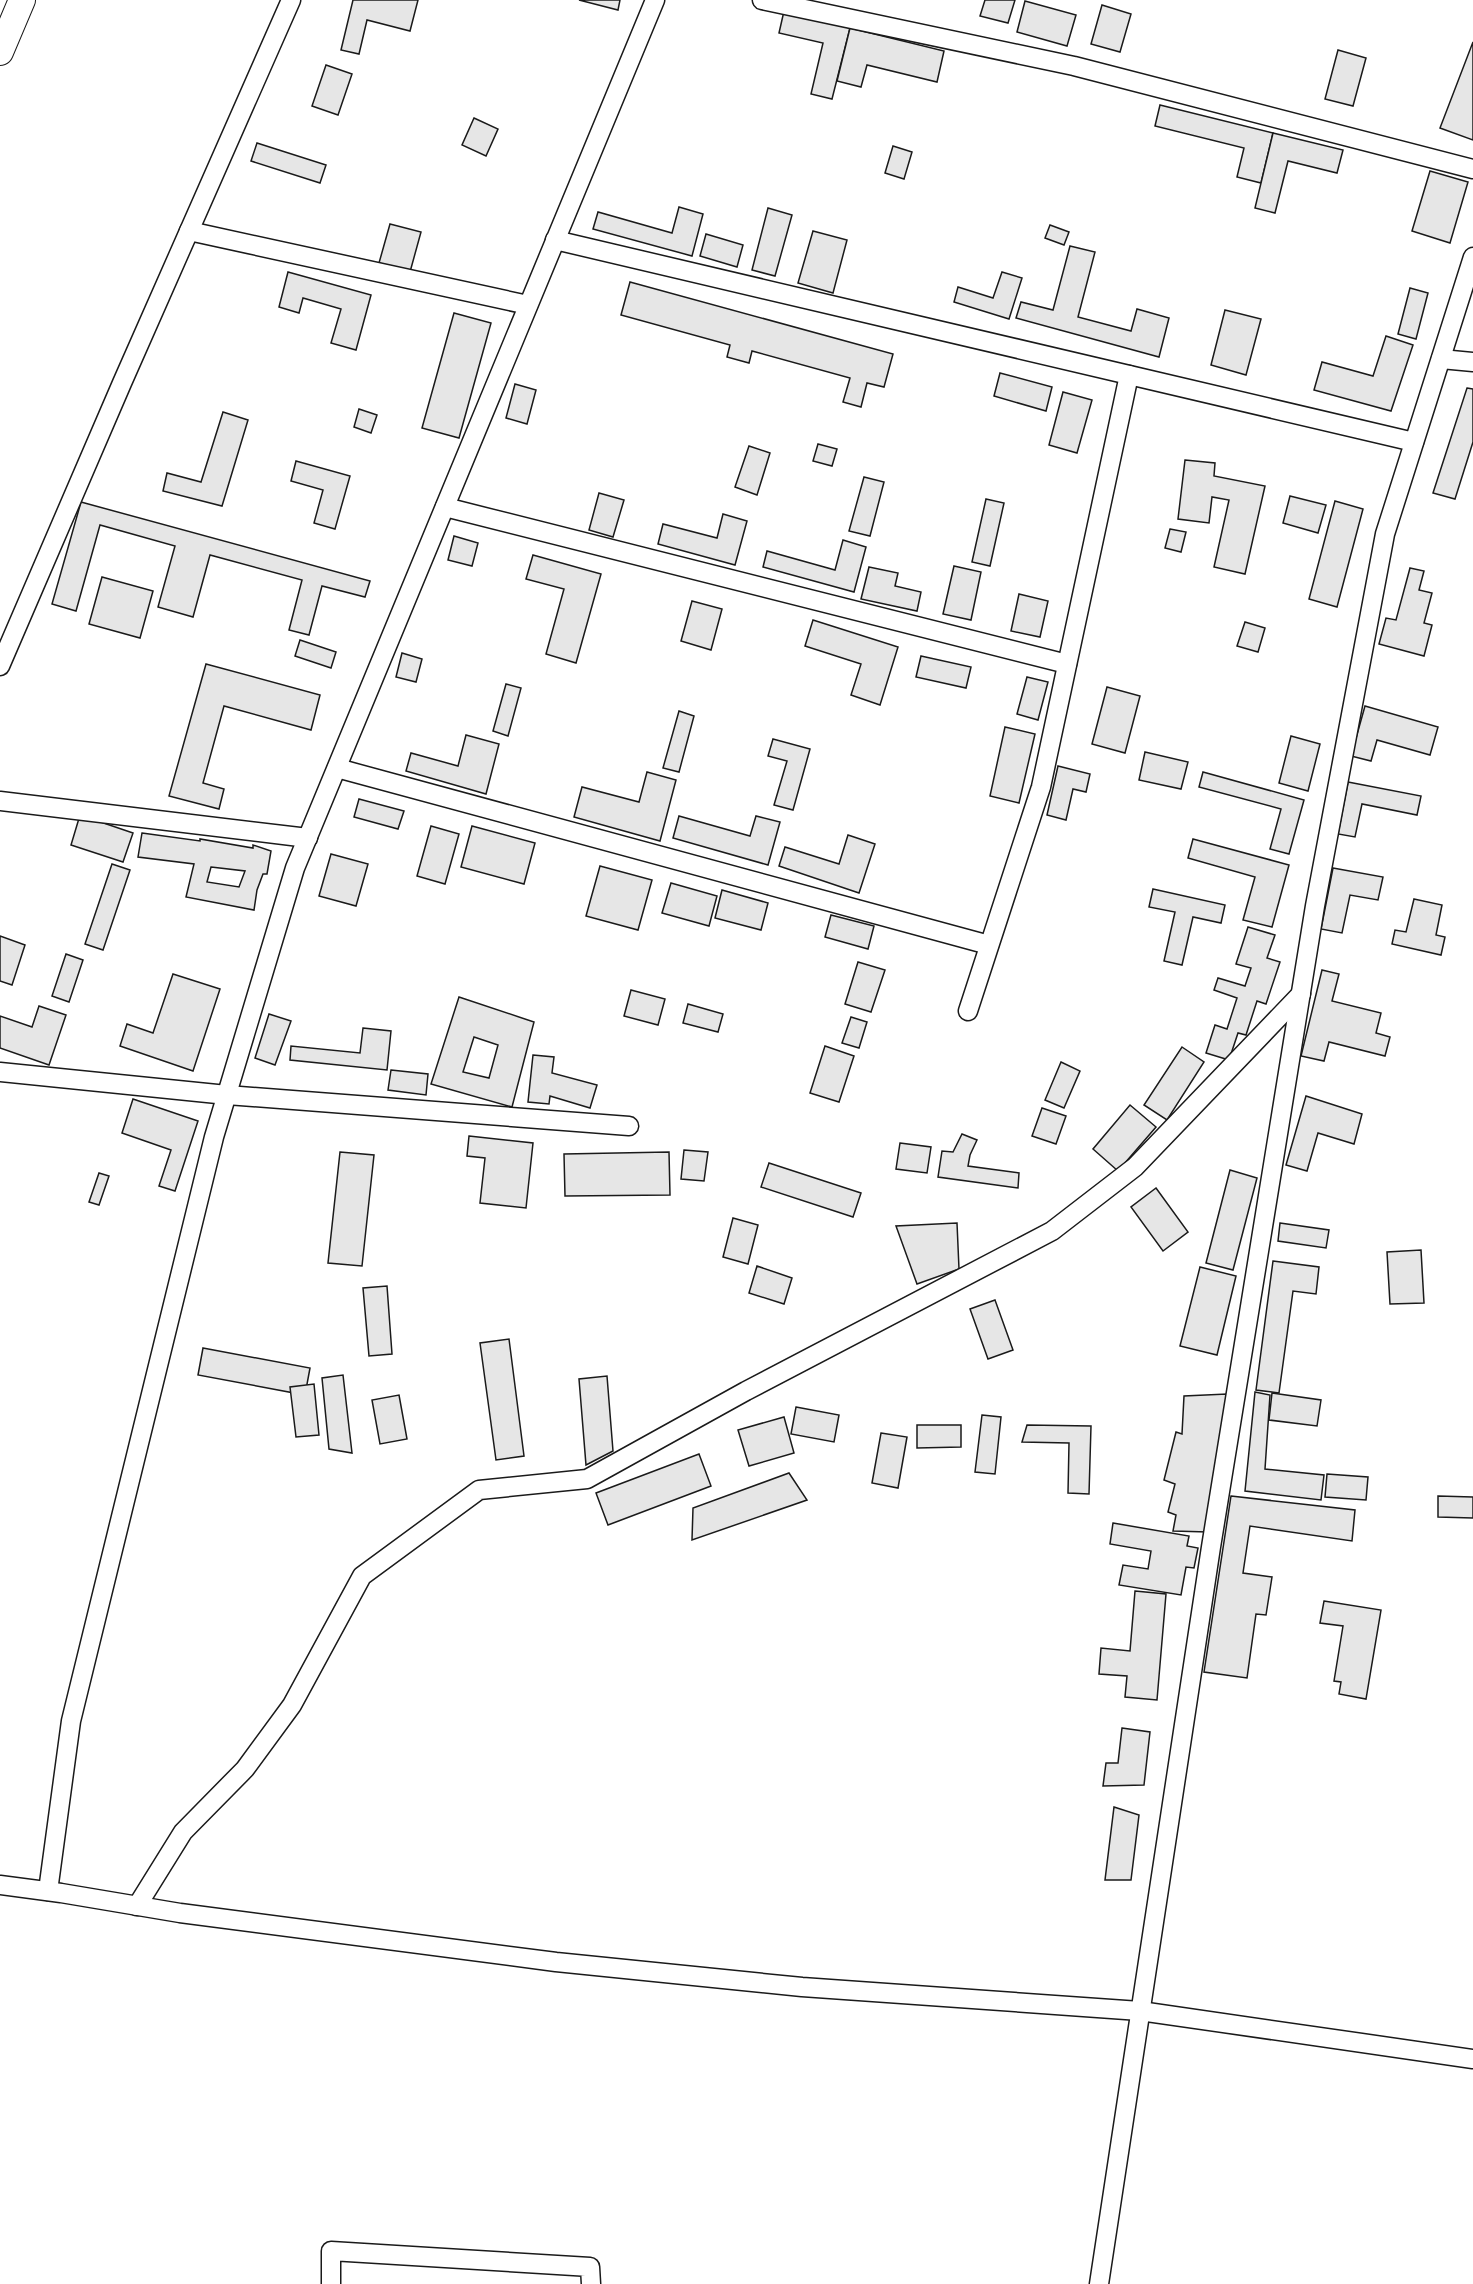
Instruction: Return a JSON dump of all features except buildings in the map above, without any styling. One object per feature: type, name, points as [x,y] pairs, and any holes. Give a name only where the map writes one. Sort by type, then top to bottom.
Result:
[{"type":"main road","points":[[0,52],[22,0]]},
{"type":"street","points":[[0,666],[291,0]]},
{"type":"street","points":[[48,1891],[71,1721],[214,1137],[295,868],[655,0]]},
{"type":"street","points":[[762,0],[1074,66],[1473,168]]},
{"type":"street","points":[[189,231],[528,305]]},
{"type":"street","points":[[555,240],[1414,442]]},
{"type":"street","points":[[1098,2284],[1211,1547],[1315,906],[1385,534],[1473,256]]},
{"type":"street","points":[[1441,359],[1473,362]]},
{"type":"street","points":[[968,1011],[1041,787],[1129,375]]},
{"type":"street","points":[[445,507],[1067,664]]},
{"type":"street","points":[[337,768],[989,945]]},
{"type":"street","points":[[0,801],[308,838]]},
{"type":"street","points":[[137,1905],[183,1833],[245,1769],[291,1705],[362,1576],[479,1490],[586,1479],[746,1391],[1052,1231],[1135,1167],[1301,994]]},
{"type":"street","points":[[0,1072],[227,1095],[629,1126]]},
{"type":"street","points":[[0,1885],[556,1962],[802,1987],[1140,2011],[1473,2059]]},
{"type":"street","points":[[332,2284],[331,2251],[590,2267],[594,2283]]}]
